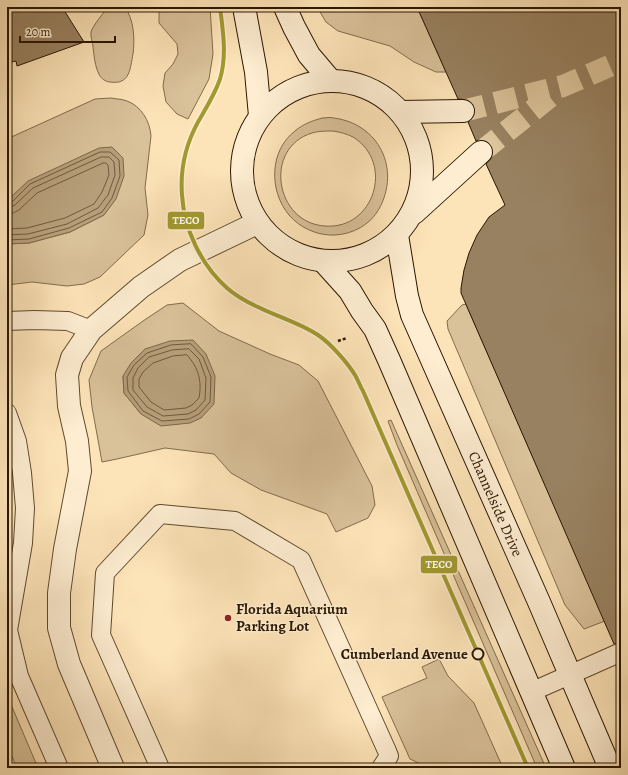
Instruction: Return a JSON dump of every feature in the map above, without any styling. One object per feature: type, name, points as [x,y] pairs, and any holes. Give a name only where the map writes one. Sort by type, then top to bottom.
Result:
[{"type":"main road","points":[[244,7],[256,72],[260,116]]},
{"type":"main road","points":[[285,7],[294,28],[309,55],[331,80]]},
{"type":"main road","points":[[411,215],[421,189],[422,162],[416,135],[401,112],[381,94],[357,84],[331,80],[304,85],[280,97],[260,116],[248,135],[242,157],[242,180],[246,203],[257,223],[275,242],[298,255],[323,261],[350,260],[375,251],[397,235],[411,215],[481,152]]},
{"type":"main road","points":[[401,112],[463,111]]},
{"type":"main road","points":[[113,768],[69,664],[59,628],[59,593],[65,549],[80,471],[77,441],[69,406],[67,375],[72,358],[91,330],[141,287],[180,260],[257,223]]},
{"type":"main road","name":"Channelside Drive","points":[[397,235],[407,296],[412,315],[536,594],[610,768]]},
{"type":"main road","points":[[323,261],[350,291],[375,329],[390,360],[564,768]]},
{"type":"lane","points":[[7,321],[68,321],[91,330]]},
{"type":"lane","points":[[7,413],[16,441],[22,473],[25,508],[23,543],[8,630],[19,676],[59,768]]},
{"type":"lane","points":[[160,768],[101,635],[105,573],[160,514],[235,521],[301,560],[389,756],[381,768]]},
{"type":"lane","points":[[531,692],[618,653]]},
{"type":"shaded area","points":[[109,7],[125,7],[132,24],[134,36],[134,48],[130,70],[128,75],[122,81],[117,82],[107,81],[100,75],[96,64],[91,35],[94,26]]},
{"type":"shaded area","points":[[159,7],[210,7],[213,54],[209,79],[188,119],[177,114],[166,102],[163,86],[165,73],[173,64],[178,54],[177,44],[159,23]]},
{"type":"shaded area","points":[[317,7],[417,7],[446,72],[436,72],[414,62],[390,46],[338,31],[326,22]]},
{"type":"shaded area","points":[[111,98],[125,100],[137,106],[149,125],[151,136],[145,188],[148,215],[144,235],[100,277],[84,284],[67,286],[32,282],[7,285],[7,244],[29,243],[70,232],[104,215],[10,198],[7,199],[7,139],[95,99]]},
{"type":"shaded area","points":[[322,118],[334,118],[350,122],[363,129],[374,139],[382,151],[386,164],[388,179],[385,194],[379,209],[366,224],[348,233],[329,235],[316,233],[298,224],[293,220],[282,205],[275,183],[276,160],[286,139],[308,123]],"holes":[[[333,131],[353,137],[366,148],[373,162],[376,178],[373,193],[366,206],[356,217],[342,224],[325,226],[308,222],[295,212],[286,199],[281,184],[281,168],[286,153],[296,141],[314,132]]]},
{"type":"shaded area","points":[[183,303],[219,331],[270,354],[299,365],[318,381],[372,486],[375,505],[368,518],[336,532],[327,514],[261,490],[231,473],[214,454],[165,448],[102,462],[92,407],[89,380],[101,351],[167,305]],"holes":[[[123,376],[141,414],[124,393]]]},
{"type":"shaded area","points":[[466,304],[605,621],[584,629],[565,605],[448,329],[447,321],[462,305]]},
{"type":"shaded area","points":[[391,420],[546,768],[537,768],[397,445],[388,421]]},
{"type":"shaded area","points":[[439,659],[448,676],[474,703],[503,768],[429,768],[410,759],[382,697],[427,678],[422,667]]},
{"type":"shaded area","points":[[7,695],[38,768],[17,768],[7,745]]},
{"type":"water","points":[[112,147],[123,158],[124,176],[116,199],[104,215],[70,232],[29,243],[7,244],[7,199],[28,181],[99,148]]},
{"type":"water","points":[[193,340],[206,354],[215,376],[214,404],[201,418],[190,423],[161,426],[141,414],[124,393],[123,376],[131,363],[145,349],[170,341]]},
{"type":"building","points":[[7,7],[62,7],[84,42],[17,66],[16,61],[7,63]]},
{"type":"building","points":[[417,7],[621,7],[621,643],[614,644],[461,293],[464,270],[469,253],[477,235],[489,217],[505,205],[486,164],[493,156],[493,149],[485,140],[476,141],[468,122],[474,117],[474,105],[469,100],[458,99]]},
{"type":"tunnel","points":[[463,111],[563,86],[621,61]]},
{"type":"tunnel","points":[[481,152],[557,91]]},
{"type":"transit line","name":"TECO","points":[[220,7],[224,43],[220,79],[216,90],[190,139],[183,166],[183,208],[190,233],[209,269],[227,288],[250,303],[304,327],[318,335],[338,353],[355,375],[528,768]]},
{"type":"place","name":"Florida Aquarium Parking Lot","points":[[228,618]]},
{"type":"place","name":"Cumberland Avenue","points":[[478,654]]}]
